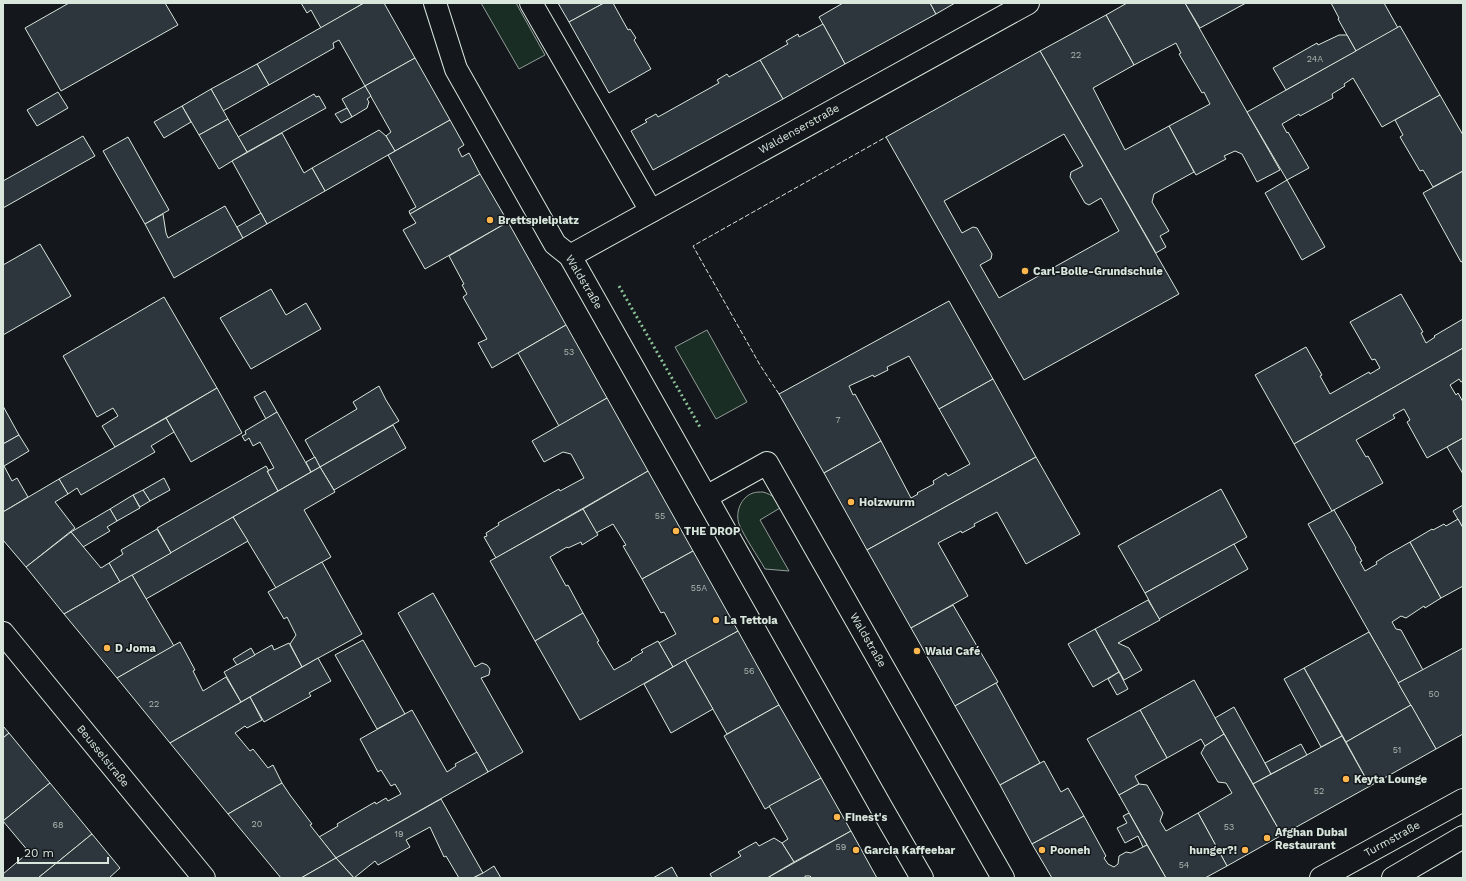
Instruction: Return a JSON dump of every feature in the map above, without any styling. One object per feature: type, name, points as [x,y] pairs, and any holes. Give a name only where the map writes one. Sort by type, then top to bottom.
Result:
[{"type":"street","name":"Waldstraße","points":[[435,3],[456,69],[555,244],[570,256],[922,878]]},
{"type":"street","points":[[531,3],[650,211]]},
{"type":"street","name":"Waldenserstraße","points":[[570,256],[1028,3]]},
{"type":"street","name":"Waldstraße","points":[[706,497],[767,463],[1003,878]]},
{"type":"street","name":"Beusselstraße","points":[[3,634],[204,878]]},
{"type":"street","name":"Turmstraße","points":[[1321,878],[1463,800]]},
{"type":"street","points":[[1393,878],[1463,837]]},
{"type":"green space","points":[[481,3],[516,3],[545,55],[519,69]]},
{"type":"green space","points":[[707,330],[747,402],[716,419],[675,347]]},
{"type":"green space","points":[[763,492],[774,497],[780,508],[760,520],[789,571],[765,569],[739,524],[738,515],[742,501],[753,493]]},
{"type":"building","points":[[69,3],[165,3],[178,25],[61,91],[25,28]]},
{"type":"building","points":[[301,3],[364,3],[321,28],[311,10],[307,13]]},
{"type":"building","points":[[364,3],[384,3],[415,58],[365,86],[339,40],[333,43],[334,48],[269,85],[257,64]]},
{"type":"building","points":[[558,3],[604,3],[569,22]]},
{"type":"building","points":[[604,3],[613,3],[628,30],[630,29],[636,38],[634,40],[651,69],[609,93],[569,22]]},
{"type":"building","points":[[843,3],[930,3],[936,14],[845,64],[819,17]]},
{"type":"building","points":[[930,3],[955,3],[936,14]]},
{"type":"building","points":[[1127,3],[1185,3],[1280,170],[1257,182],[1242,154],[1235,151],[1224,156],[1226,159],[1196,175],[1169,126],[1210,104],[1204,92],[1202,93],[1179,54],[1181,53],[1176,43],[1134,65],[1106,15]]},
{"type":"building","points":[[1185,3],[1246,3],[1200,28]]},
{"type":"building","points":[[1331,3],[1384,3],[1398,28],[1356,51]]},
{"type":"building","points":[[1106,15],[1134,65],[1093,88],[1125,150],[1169,126],[1194,172],[1154,194],[1152,202],[1169,231],[1160,236],[1166,247],[1156,253],[1040,51]]},
{"type":"building","points":[[823,24],[845,64],[783,99],[760,60],[788,44],[786,41],[798,34],[799,37]]},
{"type":"building","points":[[1400,26],[1440,95],[1382,127],[1353,78],[1344,84],[1345,86],[1332,94],[1333,98],[1282,124],[1309,168],[1287,180],[1247,112]]},
{"type":"building","points":[[1339,35],[1347,35],[1356,51],[1286,90],[1273,68],[1317,43],[1318,45]]},
{"type":"building","points":[[1040,51],[1179,294],[1024,380],[886,137]],"holes":[[[1064,134],[1083,166],[1071,172],[1070,177],[1085,203],[1089,205],[1101,198],[1119,231],[999,298],[980,265],[991,259],[992,254],[977,228],[973,227],[962,233],[944,201]]]},
{"type":"building","points":[[415,58],[450,120],[395,151],[386,136],[391,132],[365,86]]},
{"type":"building","points":[[760,60],[783,99],[653,170],[631,131],[647,122],[645,120],[656,114],[658,117],[719,83],[717,80],[727,74],[729,77]]},
{"type":"building","points":[[257,64],[269,85],[223,111],[211,89]]},
{"type":"building","points":[[365,86],[371,96],[367,99],[369,102],[367,108],[352,117],[342,99]]},
{"type":"building","points":[[211,89],[228,119],[199,135],[182,106]]},
{"type":"building","points":[[58,92],[68,108],[37,126],[27,110]]},
{"type":"building","points":[[314,94],[316,97],[319,96],[326,108],[247,152],[238,137]]},
{"type":"building","points":[[1440,95],[1463,135],[1463,171],[1433,187],[1423,170],[1420,171],[1400,137],[1403,135],[1395,120]]},
{"type":"building","points":[[182,106],[191,122],[164,138],[154,122]]},
{"type":"building","points":[[347,108],[352,117],[341,123],[335,114]]},
{"type":"building","points":[[228,119],[247,152],[219,169],[199,135]]},
{"type":"building","points":[[450,120],[464,145],[458,149],[462,157],[469,153],[480,174],[410,214],[409,211],[416,207],[388,155]]},
{"type":"building","points":[[379,130],[386,136],[395,151],[325,191],[312,168]]},
{"type":"building","points":[[282,133],[304,173],[312,168],[325,191],[267,224],[232,161]]},
{"type":"building","points":[[83,136],[95,156],[3,208],[3,181]]},
{"type":"building","points":[[128,137],[169,210],[145,224],[103,151]]},
{"type":"building","points":[[1463,171],[1463,261],[1461,262],[1423,193]]},
{"type":"building","points":[[480,174],[508,222],[425,269],[403,230],[416,223],[410,214]]},
{"type":"building","points":[[1287,180],[1325,247],[1302,260],[1265,193]]},
{"type":"building","points":[[225,206],[243,238],[174,278],[145,224],[163,214],[168,238]]},
{"type":"building","points":[[261,213],[267,224],[243,238],[237,227]]},
{"type":"building","points":[[508,222],[566,325],[492,368],[478,343],[487,339],[463,297],[467,294],[462,285],[464,284],[449,256]]},
{"type":"building","points":[[40,244],[71,296],[3,335],[3,265]]},
{"type":"building","points":[[271,289],[286,315],[306,303],[321,329],[251,369],[220,318]]},
{"type":"building","points":[[1401,294],[1423,332],[1421,333],[1426,343],[1435,337],[1434,336],[1463,319],[1463,348],[1294,444],[1255,375],[1306,347],[1322,375],[1320,376],[1330,394],[1369,372],[1370,374],[1380,368],[1375,359],[1372,360],[1350,322]]},
{"type":"building","points":[[164,297],[217,388],[115,447],[102,426],[118,416],[113,408],[97,417],[63,356]]},
{"type":"building","points":[[949,301],[993,379],[939,409],[909,356],[887,367],[888,370],[874,377],[873,375],[849,386],[881,441],[824,473],[779,394]]},
{"type":"building","points":[[566,325],[607,398],[559,426],[518,353]]},
{"type":"building","points":[[1463,348],[1463,381],[1461,382],[1459,379],[1450,385],[1456,395],[1458,393],[1463,402],[1463,438],[1427,458],[1407,422],[1410,420],[1404,409],[1393,415],[1395,418],[1356,440],[1366,457],[1368,456],[1383,483],[1332,511],[1294,444]]},
{"type":"building","points":[[993,379],[1036,457],[867,550],[824,473],[881,441],[911,498],[934,484],[933,481],[946,473],[948,476],[970,464],[939,409]]},
{"type":"building","points":[[379,386],[399,421],[320,467],[305,440],[357,409],[353,402]]},
{"type":"building","points":[[217,388],[242,433],[191,462],[166,418]]},
{"type":"building","points":[[265,391],[277,412],[266,419],[254,397]]},
{"type":"building","points":[[607,398],[648,471],[496,558],[484,537],[487,536],[486,533],[499,525],[498,523],[559,489],[560,491],[584,478],[571,454],[563,452],[544,462],[532,441]]},
{"type":"building","points":[[3,406],[19,435],[3,444]]},
{"type":"building","points":[[277,412],[311,472],[278,491],[267,471],[274,468],[260,442],[253,446],[249,438],[245,441],[242,436],[246,434],[245,431]]},
{"type":"building","points":[[166,418],[174,432],[151,446],[155,452],[81,495],[77,488],[68,494],[59,479]]},
{"type":"building","points":[[393,425],[406,448],[334,490],[320,467]]},
{"type":"building","points":[[19,435],[29,451],[4,466],[12,481],[17,478],[28,497],[3,512],[3,444]]},
{"type":"building","points":[[1463,438],[1463,474],[1447,447]]},
{"type":"building","points":[[315,457],[320,467],[311,472],[306,462]]},
{"type":"building","points":[[1036,457],[1080,534],[1026,564],[997,512],[974,524],[975,526],[962,533],[961,531],[938,543],[968,596],[911,628],[867,550]]},
{"type":"building","points":[[266,466],[269,471],[267,471],[278,491],[171,553],[157,528]]},
{"type":"building","points":[[320,467],[335,492],[304,510],[331,557],[276,588],[233,517]]},
{"type":"building","points":[[648,471],[693,551],[642,579],[623,546],[626,545],[613,524],[596,533],[583,509]]},
{"type":"building","points":[[164,478],[170,490],[150,501],[143,490]]},
{"type":"building","points":[[59,479],[68,494],[55,502],[75,528],[26,567],[3,540],[3,512]]},
{"type":"building","points":[[1221,489],[1247,537],[1145,593],[1118,546]]},
{"type":"building","points":[[143,490],[150,501],[140,507],[133,495]]},
{"type":"building","points":[[133,495],[140,508],[117,521],[110,509]]},
{"type":"building","points":[[1463,505],[1463,528],[1453,511]]},
{"type":"building","points":[[110,509],[117,521],[107,527],[110,531],[83,547],[71,532]]},
{"type":"building","points":[[583,509],[598,535],[582,545],[581,542],[568,548],[567,547],[550,557],[566,586],[568,585],[583,613],[535,641],[490,561]]},
{"type":"building","points":[[1334,510],[1356,548],[1355,549],[1362,561],[1360,562],[1365,571],[1377,564],[1376,562],[1410,542],[1441,598],[1425,608],[1424,606],[1406,618],[1401,616],[1392,622],[1396,629],[1401,630],[1423,670],[1398,683],[1308,524]]},
{"type":"building","points":[[233,517],[248,541],[146,599],[132,575]]},
{"type":"building","points":[[1458,519],[1463,528],[1463,586],[1441,598],[1410,542],[1432,529],[1433,530],[1444,524],[1446,526]]},
{"type":"building","points":[[157,529],[171,553],[120,582],[109,563],[123,554],[121,550]]},
{"type":"building","points":[[71,532],[101,568],[109,563],[120,582],[64,614],[26,567]]},
{"type":"building","points":[[1234,544],[1248,569],[1159,619],[1145,593]]},
{"type":"building","points":[[693,551],[738,631],[673,667],[659,643],[676,634],[664,612],[661,613],[642,579]]},
{"type":"building","points":[[322,562],[362,634],[302,667],[290,644],[296,635],[287,617],[284,619],[268,592]]},
{"type":"building","points":[[132,575],[174,646],[117,678],[64,614]]},
{"type":"building","points":[[433,593],[475,667],[482,663],[487,665],[490,669],[489,675],[481,678],[523,752],[488,772],[398,613]]},
{"type":"building","points":[[1148,600],[1160,620],[1118,643],[1129,648],[1142,670],[1124,680],[1095,629]]},
{"type":"building","points":[[953,605],[998,682],[955,706],[911,628]]},
{"type":"building","points":[[583,613],[599,641],[597,642],[614,670],[643,652],[641,650],[658,641],[673,667],[580,720],[535,641]]},
{"type":"building","points":[[1095,629],[1119,672],[1093,687],[1068,644]]},
{"type":"building","points":[[738,631],[779,705],[727,734],[685,660]]},
{"type":"building","points":[[1369,632],[1411,705],[1346,742],[1304,668]]},
{"type":"building","points":[[363,640],[405,714],[377,729],[335,655]]},
{"type":"building","points":[[180,642],[195,670],[193,671],[203,691],[226,677],[241,702],[170,743],[117,678]]},
{"type":"building","points":[[289,643],[302,667],[241,702],[224,672],[272,645],[274,650]]},
{"type":"building","points":[[251,648],[255,655],[237,665],[233,659]]},
{"type":"building","points":[[1463,648],[1463,734],[1436,749],[1398,683]]},
{"type":"building","points":[[318,658],[331,681],[309,693],[311,696],[264,722],[250,697]]},
{"type":"building","points":[[685,660],[713,709],[671,733],[644,684]]},
{"type":"building","points":[[1304,668],[1342,736],[1321,747],[1284,679]]},
{"type":"building","points":[[1119,672],[1128,689],[1117,695],[1108,679]]},
{"type":"building","points":[[1194,680],[1224,734],[1205,746],[1201,739],[1167,758],[1140,710]]},
{"type":"building","points":[[996,683],[1040,763],[1000,785],[955,706]]},
{"type":"building","points":[[250,697],[262,720],[247,728],[245,726],[235,733],[250,751],[253,749],[268,768],[273,765],[282,783],[228,814],[170,743]]},
{"type":"building","points":[[779,705],[821,778],[765,809],[724,736]]},
{"type":"building","points":[[1411,705],[1436,749],[1370,786],[1346,742]]},
{"type":"building","points":[[1234,707],[1271,774],[1253,784],[1215,718]]},
{"type":"building","points":[[412,710],[447,772],[456,766],[455,764],[477,752],[488,772],[336,858],[319,837],[338,826],[337,824],[375,802],[376,804],[386,798],[388,801],[401,794],[395,784],[391,786],[381,770],[378,772],[360,739]]},
{"type":"building","points":[[1140,710],[1167,758],[1135,776],[1139,784],[1119,795],[1087,739]]},
{"type":"building","points":[[3,726],[9,733],[3,738]]},
{"type":"building","points":[[9,733],[50,783],[3,821],[3,738]]},
{"type":"building","points":[[1224,734],[1282,835],[1227,866],[1198,813],[1232,793],[1226,783],[1218,782],[1201,753],[1205,746]]},
{"type":"building","points":[[1342,736],[1370,786],[1282,835],[1253,784]]},
{"type":"building","points":[[1301,744],[1307,755],[1271,774],[1265,763]]},
{"type":"building","points":[[1044,761],[1061,792],[1068,788],[1084,816],[1032,844],[1000,785]]},
{"type":"building","points":[[821,778],[851,831],[794,862],[782,843],[788,839],[769,806]]},
{"type":"building","points":[[50,783],[92,834],[38,878],[3,878],[3,874],[29,852],[3,821]]},
{"type":"building","points":[[282,783],[312,824],[310,825],[336,858],[301,878],[281,878],[228,814]]},
{"type":"building","points":[[1139,784],[1147,785],[1163,813],[1160,821],[1166,831],[1198,813],[1227,866],[1205,878],[1166,878],[1119,795]]},
{"type":"building","points":[[441,799],[483,873],[473,878],[459,878],[446,856],[444,857],[430,827],[406,840],[410,847],[378,865],[375,861],[354,878],[336,858]]},
{"type":"building","points":[[1129,813],[1147,845],[1143,847],[1138,836],[1125,843],[1117,828],[1127,823],[1123,816]]},
{"type":"building","points":[[1084,816],[1106,856],[1104,858],[1108,864],[1114,867],[1118,864],[1119,856],[1126,852],[1131,853],[1147,845],[1166,878],[1052,878],[1032,844]]},
{"type":"building","points":[[851,831],[877,878],[812,878],[810,876],[805,876],[805,878],[767,878]]},
{"type":"building","points":[[92,834],[120,868],[109,878],[38,878]]},
{"type":"building","points":[[774,838],[782,843],[794,862],[767,878],[712,878],[710,874],[741,856],[738,852],[756,842],[759,846]]},
{"type":"building","points":[[336,858],[354,878],[301,878]]},
{"type":"building","points":[[494,866],[501,878],[473,878],[483,873]]},
{"type":"building","points":[[672,867],[678,878],[653,878]]},
{"type":"hedge","points":[[619,286],[700,427]]},
{"type":"fence","points":[[779,394],[760,365],[693,246],[886,137]]},
{"type":"place","name":"Brettspielplatz","points":[[490,220]]},
{"type":"place","name":"Carl-Bolle-Grundschule","points":[[1025,271]]},
{"type":"place","name":"Holzwurm","points":[[851,502]]},
{"type":"place","name":"THE DROP","points":[[676,531]]},
{"type":"place","name":"La Tettoia","points":[[716,620]]},
{"type":"place","name":"D Joma","points":[[107,648]]},
{"type":"place","name":"Wald Café","points":[[917,651]]},
{"type":"place","name":"Keyta Lounge","points":[[1346,779]]},
{"type":"place","name":"Finest's","points":[[837,817]]},
{"type":"place","name":"Afghan Dubai Restaurant","points":[[1267,838]]},
{"type":"place","name":"Garcia Kaffeebar","points":[[856,850]]},
{"type":"place","name":"Pooneh","points":[[1042,850]]},
{"type":"place","name":"hunger?!","points":[[1245,850]]}]
